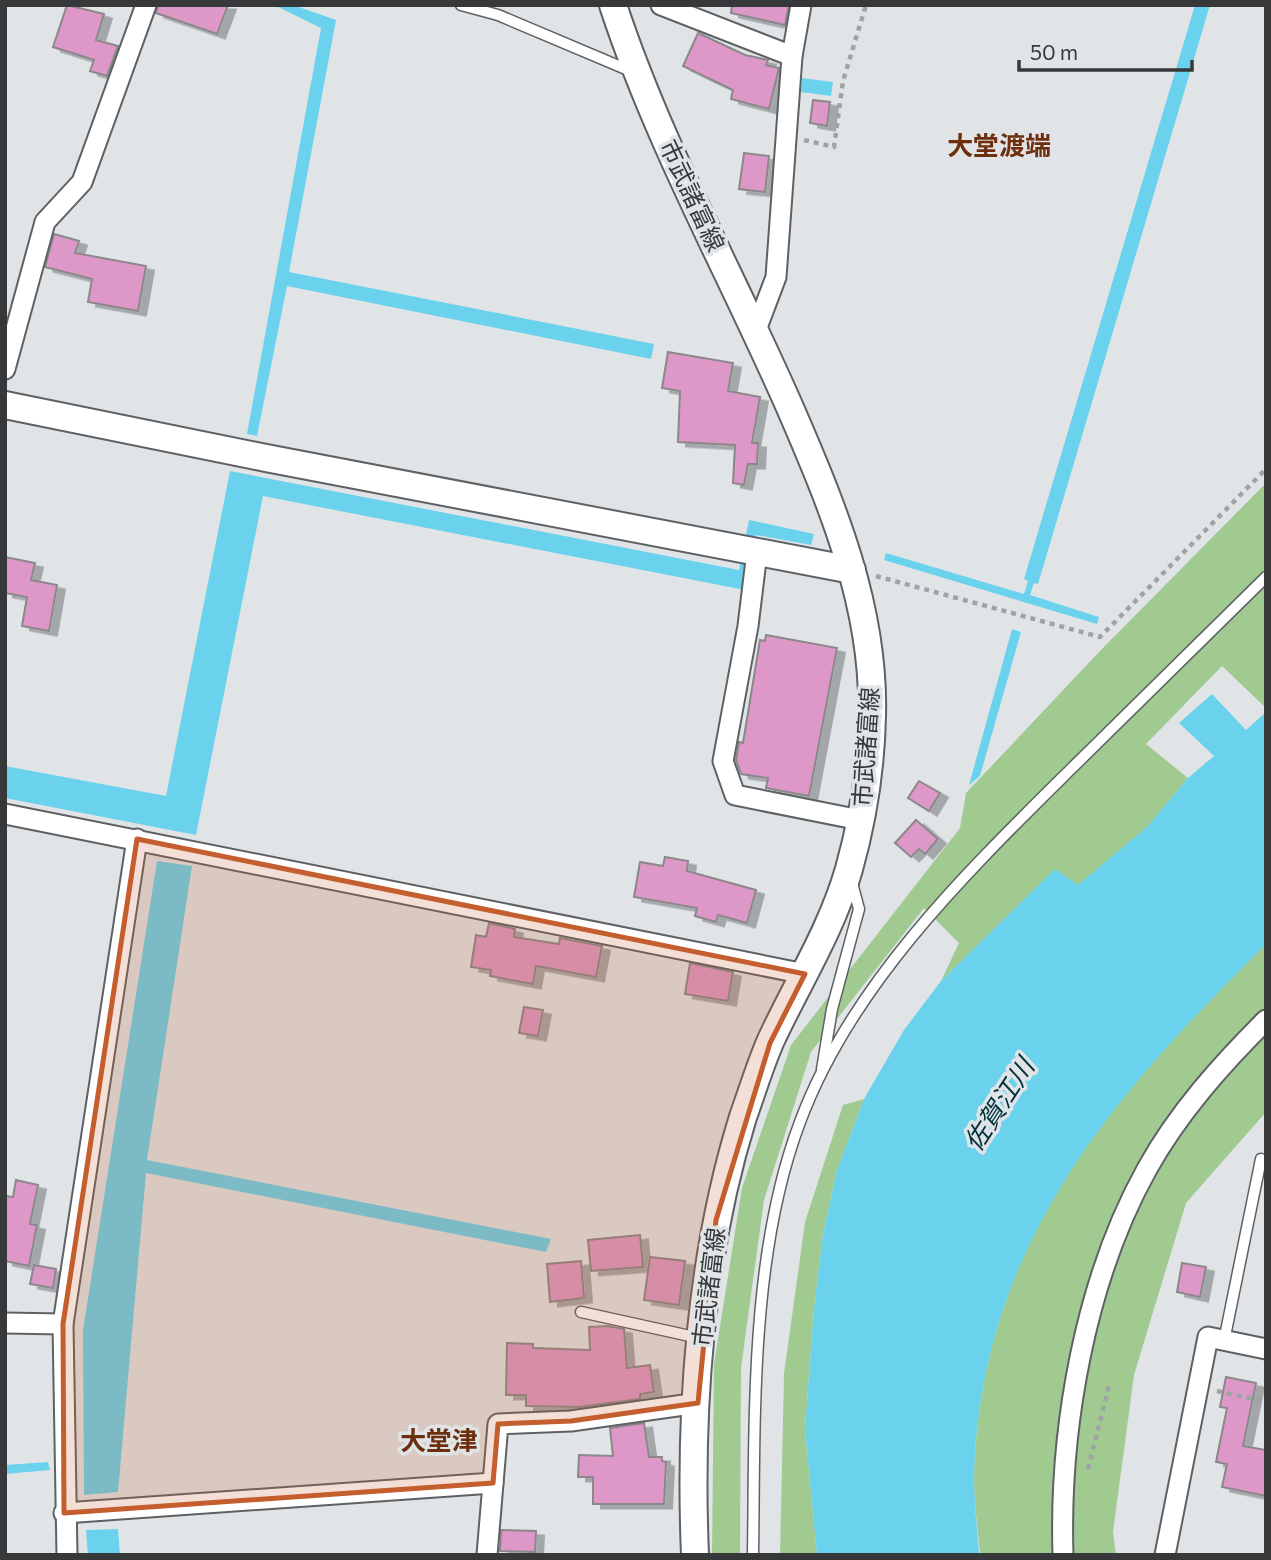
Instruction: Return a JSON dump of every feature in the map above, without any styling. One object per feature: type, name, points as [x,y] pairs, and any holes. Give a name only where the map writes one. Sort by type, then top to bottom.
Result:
[{"type":"main road","name":"市武諸富線","points":[[613,5],[636,73],[756,330],[825,487],[852,570],[868,637],[872,713],[867,793],[848,872],[806,974],[770,1043],[743,1118],[716,1220],[700,1338],[695,1555]]},
{"type":"main road","points":[[5,405],[852,570]]},
{"type":"street","points":[[5,369],[45,222],[82,182],[146,5]]},
{"type":"street","points":[[661,5],[792,56]]},
{"type":"street","points":[[756,330],[776,277],[792,56],[801,5]]},
{"type":"street","points":[[747,550],[723,761],[735,795],[860,820]]},
{"type":"street","points":[[5,814],[806,974]]},
{"type":"street","points":[[67,1555],[64,1514],[63,1324],[137,839]]},
{"type":"street","points":[[1063,1555],[1063,1477],[1074,1391],[1093,1309],[1115,1236],[1147,1169],[1185,1110],[1223,1062],[1266,1020]]},
{"type":"street","points":[[5,1323],[63,1324]]},
{"type":"street","points":[[1164,1555],[1208,1337],[1266,1349]]},
{"type":"street","points":[[487,1555],[498,1424],[571,1421],[698,1403]]},
{"type":"street","points":[[64,1514],[493,1483]]},
{"type":"lane","points":[[461,5],[498,15],[636,73]]},
{"type":"lane","points":[[753,1555],[756,1352],[767,1271],[779,1196],[799,1123],[820,1076],[887,968],[914,933],[988,850],[1266,577]]},
{"type":"lane","points":[[820,1076],[832,1009],[859,909],[848,872]]},
{"type":"lane","points":[[1224,1340],[1261,1159]]},
{"type":"lane","points":[[581,1312],[700,1338]]},
{"type":"path","points":[[786,136],[834,147],[843,81],[866,5]]},
{"type":"path","points":[[852,570],[1100,637],[1266,469]]},
{"type":"path","points":[[1198,1387],[1264,1401]]},
{"type":"highlighted area","points":[[137,839],[805,974],[770,1043],[716,1220],[698,1403],[571,1421],[498,1424],[493,1483],[64,1513],[63,1324]]},
{"type":"green space","points":[[1266,483],[1266,708],[1222,666],[1146,744],[1188,778],[1147,827],[1077,886],[1054,870],[941,981],[959,943],[924,908],[811,1052],[764,1200],[741,1368],[740,1555],[712,1555],[714,1364],[742,1188],[791,1045],[960,828],[966,793],[1100,651]]},
{"type":"green space","points":[[1266,944],[1266,1112],[1186,1203],[1134,1375],[1113,1532],[1116,1555],[980,1555],[974,1467],[985,1375],[1005,1303],[1034,1235],[1070,1172],[1112,1113],[1159,1055]]},
{"type":"green space","points":[[864,1099],[837,1170],[823,1234],[814,1309],[805,1429],[817,1555],[780,1555],[784,1374],[805,1222],[843,1105]]},
{"type":"water","points":[[274,5],[293,5],[336,20],[289,272],[654,344],[651,359],[287,286],[257,436],[247,434],[321,28]]},
{"type":"water","points":[[1195,5],[1210,5],[1038,584],[1034,583],[1030,595],[1099,617],[1097,624],[884,560],[886,553],[1024,594],[1028,581],[1024,579]]},
{"type":"water","points":[[802,78],[833,82],[831,96],[801,92]]},
{"type":"water","points":[[230,471],[739,570],[749,520],[814,534],[811,545],[756,535],[745,590],[263,496],[196,835],[5,798],[5,766],[166,796]]},
{"type":"water","points":[[1012,629],[1021,632],[980,776],[969,785]]},
{"type":"water","name":"佐賀江川","points":[[1212,694],[1246,730],[1266,712],[1266,944],[1211,999],[1112,1113],[1070,1172],[1034,1235],[1005,1303],[985,1375],[974,1467],[979,1555],[817,1555],[805,1429],[814,1309],[823,1234],[837,1170],[864,1099],[904,1030],[941,981],[1055,869],[1078,885],[1147,827],[1188,778],[1214,756],[1179,723]]},
{"type":"water","points":[[157,861],[192,866],[147,1160],[551,1239],[546,1252],[146,1173],[118,1492],[84,1495],[83,1330]]},
{"type":"water","points":[[48,1462],[50,1470],[5,1474],[5,1465]]},
{"type":"water","points":[[118,1529],[120,1555],[88,1555],[86,1530]]},
{"type":"building","points":[[67,5],[104,14],[96,40],[118,46],[107,76],[90,71],[94,60],[53,47]]},
{"type":"building","points":[[158,5],[228,5],[217,34],[156,13]]},
{"type":"building","points":[[732,5],[789,5],[785,25],[731,13]]},
{"type":"building","points":[[698,33],[745,55],[768,60],[766,65],[779,68],[769,109],[731,99],[733,90],[683,66]]},
{"type":"building","points":[[813,100],[830,102],[827,126],[810,123]]},
{"type":"building","points":[[744,153],[769,156],[765,192],[739,189]]},
{"type":"building","points":[[54,234],[79,241],[75,253],[146,266],[138,311],[88,302],[92,279],[45,267]]},
{"type":"building","points":[[668,352],[733,363],[728,391],[760,397],[752,443],[758,443],[757,464],[748,464],[744,485],[733,483],[735,445],[678,442],[680,391],[662,388]]},
{"type":"building","points":[[5,557],[35,563],[31,580],[57,585],[49,631],[22,626],[27,597],[5,593]]},
{"type":"building","points":[[766,635],[837,648],[809,796],[766,788],[768,778],[741,774],[736,760],[739,742],[743,743],[760,640],[765,641]]},
{"type":"building","points":[[919,781],[940,793],[929,811],[908,798]]},
{"type":"building","points":[[916,820],[938,839],[925,854],[919,849],[911,857],[895,843]]},
{"type":"building","points":[[665,857],[688,861],[687,871],[756,890],[747,923],[718,915],[716,922],[695,916],[697,908],[634,897],[640,862],[663,866]]},
{"type":"building","points":[[489,923],[515,929],[514,937],[559,944],[560,938],[602,946],[596,977],[536,966],[533,984],[490,976],[491,970],[471,967],[476,935],[486,937]]},
{"type":"building","points":[[690,963],[733,972],[728,1001],[685,994]]},
{"type":"building","points":[[524,1007],[543,1010],[538,1036],[519,1033]]},
{"type":"building","points":[[16,1180],[38,1185],[30,1224],[37,1225],[29,1266],[5,1261],[5,1196],[13,1197]]},
{"type":"building","points":[[640,1235],[643,1267],[591,1271],[588,1240]]},
{"type":"building","points":[[650,1257],[685,1261],[679,1305],[644,1300]]},
{"type":"building","points":[[581,1261],[584,1298],[550,1302],[547,1264]]},
{"type":"building","points":[[1182,1263],[1206,1267],[1200,1297],[1177,1292]]},
{"type":"building","points":[[34,1265],[56,1269],[53,1288],[30,1284]]},
{"type":"building","points":[[589,1327],[624,1329],[627,1368],[650,1365],[654,1392],[640,1394],[640,1399],[579,1407],[526,1406],[526,1395],[506,1395],[507,1343],[533,1344],[533,1348],[590,1350]]},
{"type":"building","points":[[1226,1377],[1256,1383],[1243,1446],[1266,1450],[1266,1496],[1222,1487],[1227,1464],[1216,1462],[1227,1408],[1220,1407]]},
{"type":"building","points":[[644,1423],[649,1457],[662,1457],[662,1461],[666,1462],[664,1504],[593,1504],[593,1477],[578,1477],[579,1455],[613,1456],[610,1428]]},
{"type":"building","points":[[501,1530],[536,1531],[535,1552],[500,1551]]},
{"type":"district","name":"大堂渡端","points":[[999,144]]},
{"type":"district","name":"大堂津","points":[[439,1439]]}]
